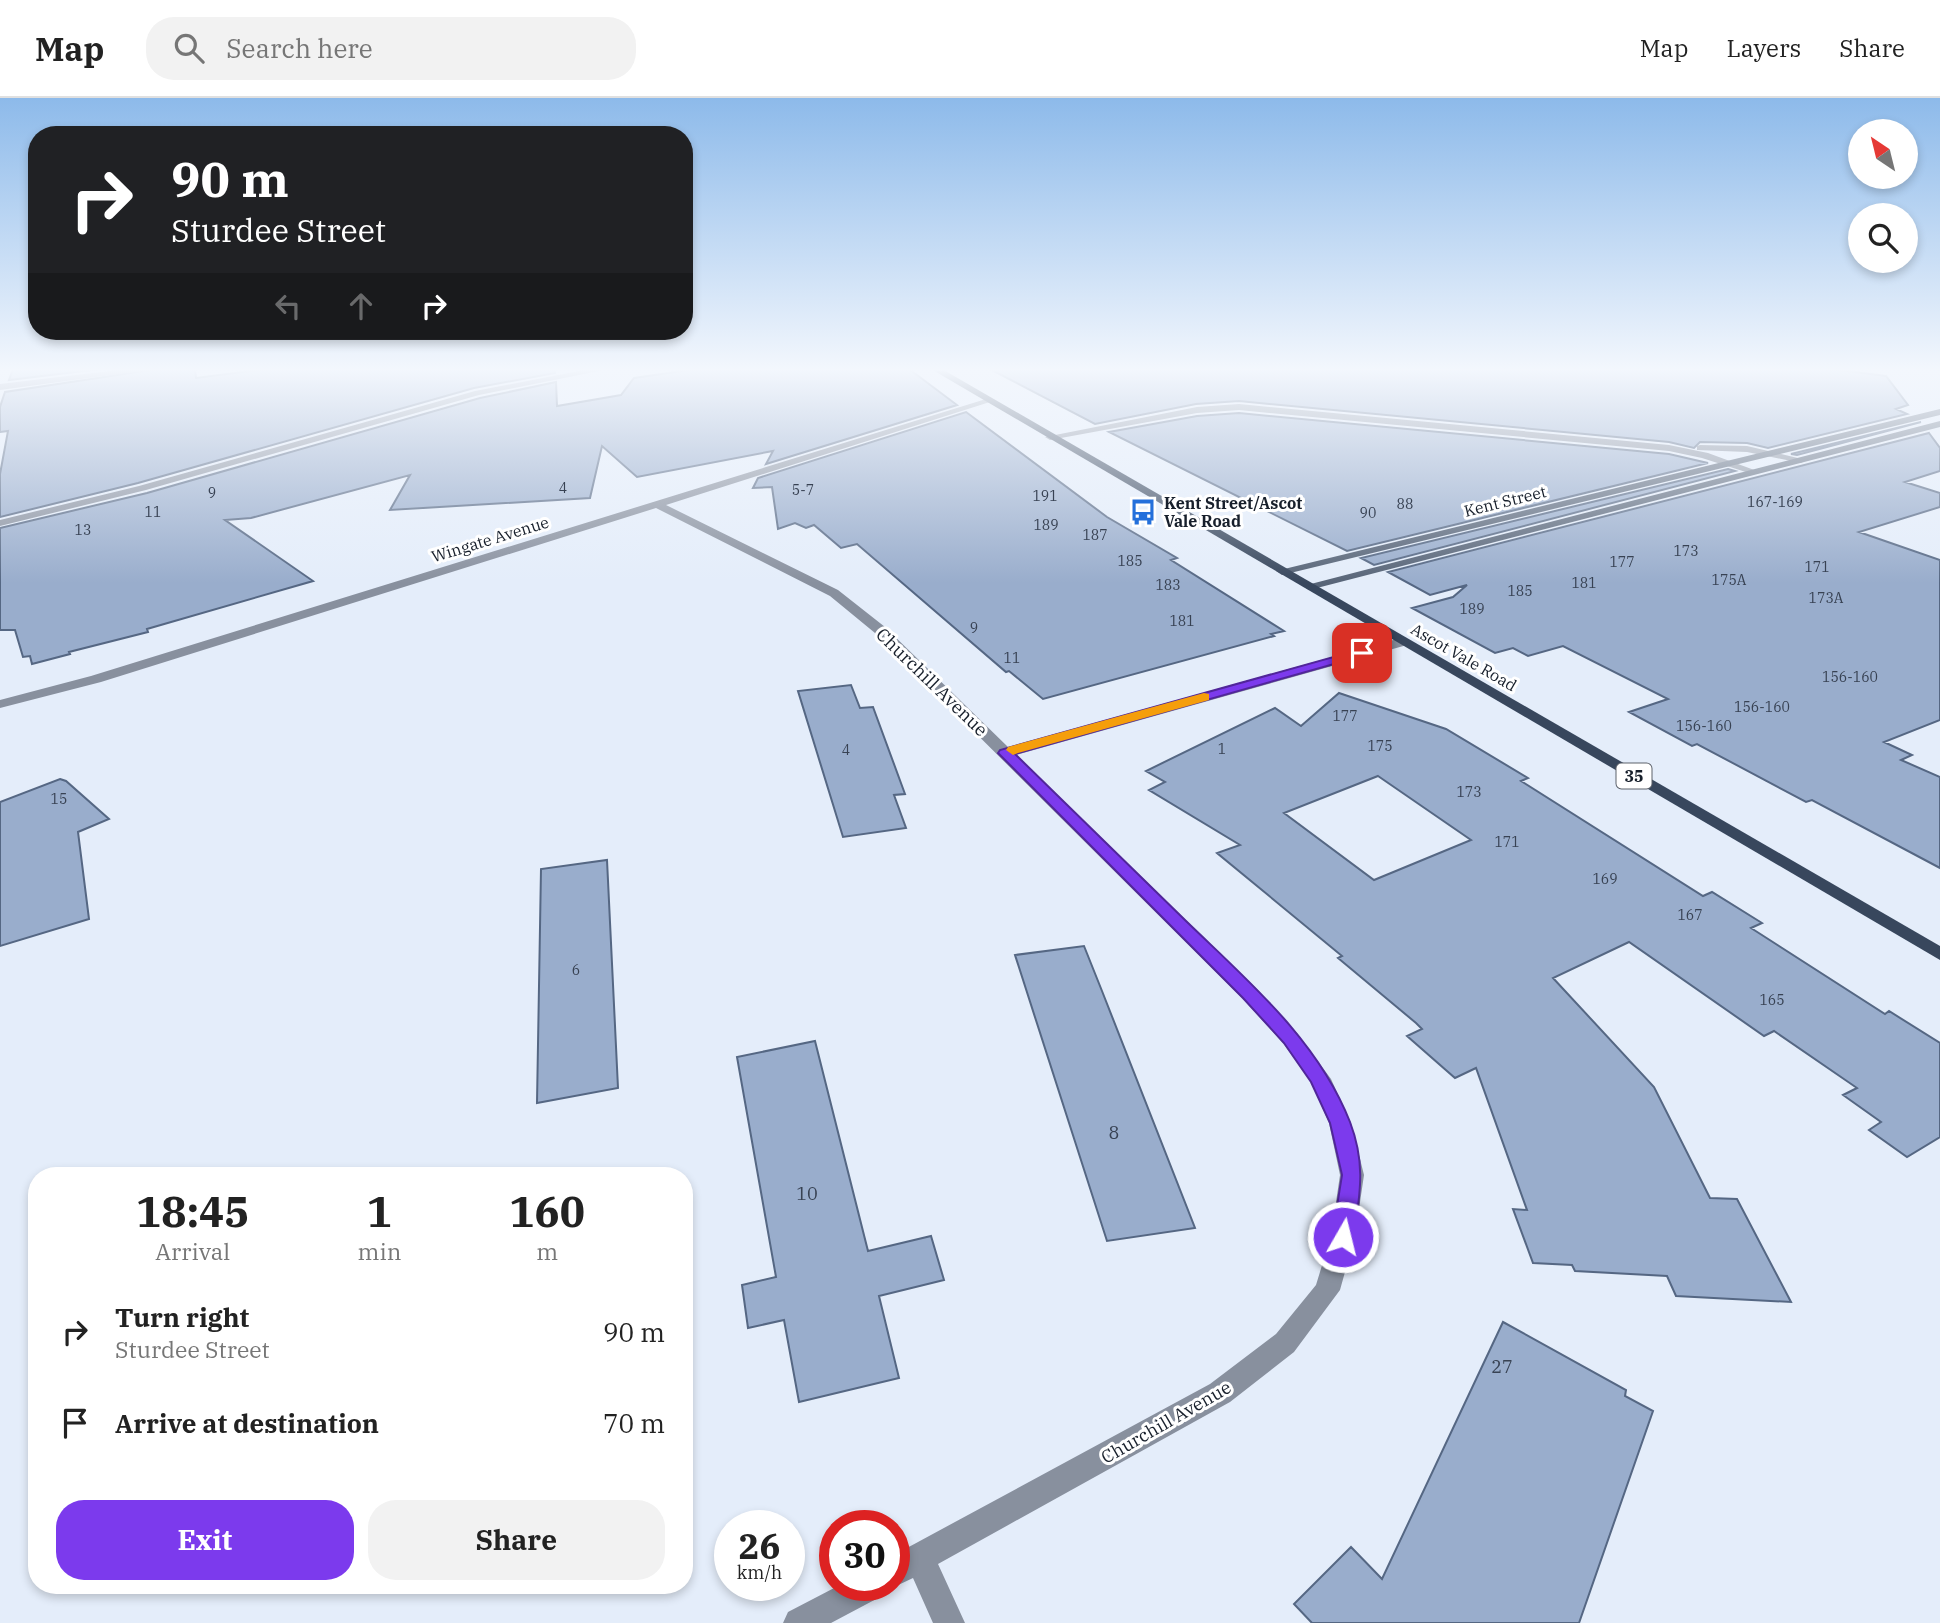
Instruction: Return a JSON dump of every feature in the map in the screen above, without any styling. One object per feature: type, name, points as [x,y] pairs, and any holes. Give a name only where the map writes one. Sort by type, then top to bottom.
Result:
[{"type":"main road","name":"Ascot Vale Road","points":[[1055,440],[1940,954]]},
{"type":"street","points":[[0,523],[118,495],[312,440]]},
{"type":"street","name":"Wingate Avenue","points":[[0,704],[134,667],[862,440]]},
{"type":"street","points":[[1587,440],[1669,448],[1747,449],[1801,460]]},
{"type":"street","name":"Kent Street","points":[[1282,571],[1823,440]]},
{"type":"street","name":"Kent Street","points":[[1309,586],[1878,440]]},
{"type":"street","points":[[1669,448],[1752,471]]},
{"type":"street","name":"Churchill Avenue","points":[[656,504],[799,575],[856,609],[1250,994],[1290,1038],[1320,1079],[1340,1123],[1352,1175],[1343,1237],[1327,1290],[1285,1343],[1220,1394],[910,1563]]},
{"type":"street","points":[[1005,753],[1402,642]]},
{"type":"street","points":[[910,1569],[949,1623]]},
{"type":"street","points":[[799,1623],[841,1601]]},
{"type":"building","points":[[6,440],[289,440],[138,483],[0,517],[0,474]]},
{"type":"building","points":[[332,440],[843,440],[766,464],[773,451],[637,477],[602,446],[590,498],[390,510],[410,475],[251,518],[225,520],[313,581],[147,629],[148,632],[32,664],[30,656],[23,657],[15,630],[0,630],[0,528],[147,493]]},
{"type":"building","points":[[877,440],[1004,440],[1107,517],[1177,558],[1171,560],[1284,631],[1043,699],[1009,671],[1006,672],[857,544],[841,548],[814,525],[806,528],[795,523],[778,529],[772,487],[753,488],[758,478]]},
{"type":"building","points":[[1125,440],[1524,440],[1669,454],[1708,463],[1347,551]]},
{"type":"building","points":[[1650,440],[1800,440],[1768,448],[1747,443],[1700,442],[1694,448]]},
{"type":"building","points":[[1847,440],[1853,440],[1797,455],[1791,454]]},
{"type":"building","points":[[1901,440],[1934,440],[1940,448],[1940,471],[1905,482],[1940,493],[1940,507],[1859,532],[1940,560],[1940,720],[1884,742],[1912,755],[1901,760],[1940,777],[1940,868],[1812,800],[1806,802],[1697,744],[1692,746],[1629,712],[1668,699],[1563,646],[1528,656],[1513,648],[1495,653],[1412,608],[1453,597],[1467,585],[1430,595],[1388,572]]},
{"type":"building","points":[[1728,469],[1735,471],[1374,565],[1361,558]]},
{"type":"building","points":[[851,685],[860,708],[873,707],[905,794],[894,795],[906,828],[843,837],[798,691]]},
{"type":"building","points":[[1339,693],[1446,729],[1528,778],[1521,781],[1703,896],[1712,892],[1762,923],[1751,928],[1885,1014],[1889,1011],[1940,1043],[1940,1137],[1907,1157],[1869,1130],[1881,1122],[1843,1095],[1857,1088],[1774,1031],[1764,1036],[1629,942],[1553,978],[1654,1087],[1710,1198],[1737,1199],[1791,1302],[1676,1296],[1667,1276],[1575,1271],[1572,1265],[1533,1263],[1513,1209],[1527,1210],[1476,1068],[1455,1078],[1407,1036],[1422,1029],[1416,1023],[1338,958],[1342,956],[1217,853],[1240,845],[1149,790],[1165,782],[1146,771],[1275,708],[1301,726]],"holes":[[[1378,776],[1471,840],[1374,880],[1284,813]]]},
{"type":"building","points":[[60,779],[66,781],[109,819],[78,832],[89,919],[0,946],[0,802]]},
{"type":"building","points":[[607,860],[618,1088],[537,1103],[541,869]]},
{"type":"building","points":[[1084,946],[1195,1228],[1107,1241],[1015,955]]},
{"type":"building","points":[[815,1041],[868,1251],[931,1236],[944,1280],[879,1296],[899,1378],[799,1402],[784,1320],[748,1328],[742,1285],[776,1277],[737,1057]]},
{"type":"building","points":[[1503,1322],[1626,1390],[1625,1396],[1653,1411],[1579,1623],[1312,1623],[1294,1604],[1351,1547],[1382,1579]]},
{"type":"slow traffic","points":[[1013,750],[1204,697]]},
{"type":"place","name":"Kent Street/Ascot Vale Road","points":[[1143,512]]},
{"type":"route","points":[[1343,1237],[1352,1175],[1340,1123],[1320,1079],[1290,1038],[1250,994],[1005,753],[1362,653]]}]
